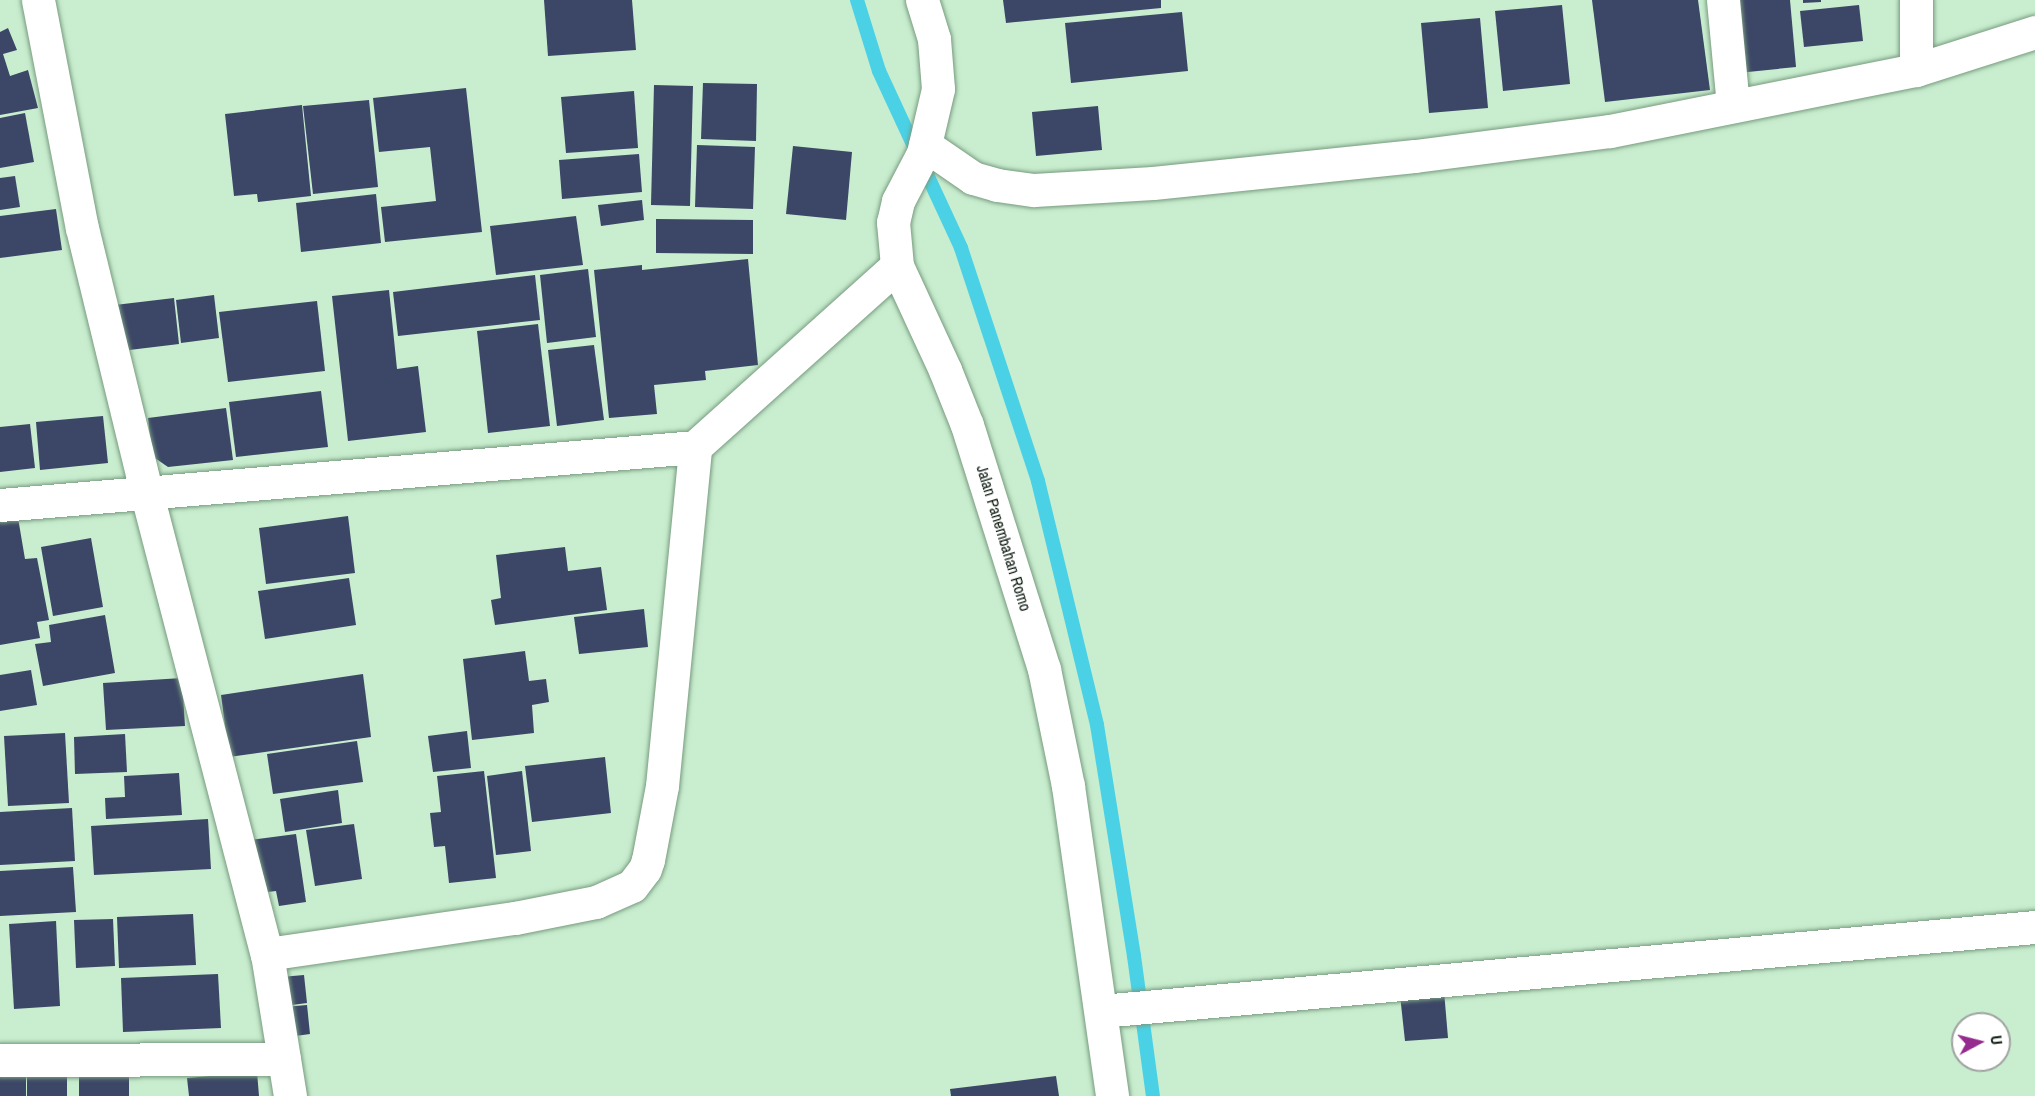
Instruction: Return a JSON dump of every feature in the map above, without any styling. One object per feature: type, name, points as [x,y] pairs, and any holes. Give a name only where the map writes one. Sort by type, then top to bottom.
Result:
[{"type":"street","points":[[38,0],[82,228],[146,491],[267,954],[290,1096]]},
{"type":"street","name":"Jalan Panembahan Romo","points":[[922,0],[933,39],[938,72],[936,102],[924,149],[898,201],[893,227],[897,266],[967,424],[1044,669],[1112,1010],[1112,1096]]},
{"type":"street","points":[[1723,0],[1733,106]]},
{"type":"street","points":[[1916,0],[1916,70]]},
{"type":"street","points":[[924,149],[973,178],[997,185],[1034,190],[1153,183],[1415,156],[1610,131],[1916,70],[2035,32]]},
{"type":"street","points":[[0,505],[146,491],[695,447],[897,266]]},
{"type":"street","points":[[267,954],[515,918],[596,902],[632,886],[639,878],[648,860],[662,786],[695,447]]},
{"type":"street","points":[[1112,1010],[2035,927]]},
{"type":"street","points":[[0,1060],[284,1059]]},
{"type":"building","points":[[544,0],[632,0],[636,50],[548,56]]},
{"type":"building","points":[[1003,0],[1161,0],[1161,8],[1006,23]]},
{"type":"building","points":[[1592,0],[1698,0],[1710,90],[1605,102]]},
{"type":"building","points":[[1731,0],[1790,0],[1796,67],[1738,73]]},
{"type":"building","points":[[1803,0],[1821,0],[1821,2],[1803,3]]},
{"type":"building","points":[[1562,5],[1570,84],[1503,91],[1495,11]]},
{"type":"building","points":[[1859,5],[1863,41],[1804,47],[1800,11]]},
{"type":"building","points":[[1182,12],[1188,71],[1071,83],[1065,23]]},
{"type":"building","points":[[1480,18],[1488,108],[1429,113],[1421,23]]},
{"type":"building","points":[[8,28],[17,50],[3,54],[10,76],[28,70],[38,108],[0,115],[0,32]]},
{"type":"building","points":[[703,83],[757,84],[756,141],[701,139]]},
{"type":"building","points":[[654,85],[693,86],[690,206],[651,205]]},
{"type":"building","points":[[466,88],[482,232],[385,242],[381,207],[436,201],[430,147],[379,152],[373,98]]},
{"type":"building","points":[[634,91],[638,148],[566,153],[561,97]]},
{"type":"building","points":[[369,100],[378,187],[313,194],[303,106]]},
{"type":"building","points":[[302,105],[311,196],[258,202],[257,194],[234,196],[225,114]]},
{"type":"building","points":[[1098,106],[1102,150],[1036,156],[1032,112]]},
{"type":"building","points":[[25,113],[34,162],[0,168],[0,118]]},
{"type":"building","points":[[697,145],[755,147],[753,209],[695,207]]},
{"type":"building","points":[[793,146],[852,152],[846,220],[786,214]]},
{"type":"building","points":[[639,154],[642,192],[562,199],[559,160]]},
{"type":"building","points":[[15,176],[20,207],[0,210],[0,178]]},
{"type":"building","points":[[376,194],[381,243],[301,252],[296,203]]},
{"type":"building","points":[[642,200],[644,220],[601,226],[598,205]]},
{"type":"building","points":[[56,209],[62,250],[0,258],[0,216]]},
{"type":"building","points":[[576,216],[583,265],[496,275],[490,226]]},
{"type":"building","points":[[656,219],[753,220],[753,254],[656,253]]},
{"type":"building","points":[[748,259],[758,365],[705,371],[706,380],[654,385],[657,414],[609,418],[594,270],[642,265],[642,270]]},
{"type":"building","points":[[588,269],[596,337],[547,343],[540,275]]},
{"type":"building","points":[[535,275],[540,320],[398,336],[393,292]]},
{"type":"building","points":[[389,290],[397,369],[418,366],[426,432],[348,441],[332,296]]},
{"type":"building","points":[[214,295],[219,338],[181,343],[176,300]]},
{"type":"building","points":[[174,298],[179,344],[121,351],[115,305]]},
{"type":"building","points":[[317,301],[325,371],[228,382],[219,312]]},
{"type":"building","points":[[538,324],[550,426],[488,433],[477,331]]},
{"type":"building","points":[[594,345],[604,420],[557,426],[548,350]]},
{"type":"building","points":[[321,391],[328,447],[236,457],[229,402]]},
{"type":"building","points":[[226,408],[233,460],[168,467],[152,456],[148,418]]},
{"type":"building","points":[[103,416],[108,463],[40,470],[36,422]]},
{"type":"building","points":[[30,424],[35,468],[0,472],[0,427]]},
{"type":"building","points":[[17,512],[25,559],[37,558],[49,620],[37,622],[40,638],[0,645],[0,515]]},
{"type":"building","points":[[348,516],[355,573],[266,584],[259,528]]},
{"type":"building","points":[[91,538],[103,607],[53,616],[41,547]]},
{"type":"building","points":[[565,547],[568,571],[601,567],[607,610],[495,625],[491,600],[501,598],[496,555]]},
{"type":"building","points":[[349,578],[356,625],[265,639],[258,591]]},
{"type":"building","points":[[644,609],[648,647],[579,654],[574,617]]},
{"type":"building","points":[[105,615],[115,673],[43,686],[35,644],[51,642],[49,625]]},
{"type":"building","points":[[525,651],[529,681],[546,679],[549,702],[532,705],[534,733],[472,740],[463,659]]},
{"type":"building","points":[[31,670],[37,705],[0,711],[0,675]]},
{"type":"building","points":[[363,674],[371,737],[229,757],[221,695]]},
{"type":"building","points":[[182,678],[185,726],[106,730],[103,683]]},
{"type":"building","points":[[467,731],[471,768],[433,772],[428,736]]},
{"type":"building","points":[[65,733],[69,803],[8,806],[4,736]]},
{"type":"building","points":[[125,734],[127,772],[75,774],[74,737]]},
{"type":"building","points":[[357,741],[363,782],[273,794],[267,754]]},
{"type":"building","points":[[605,757],[611,813],[532,822],[525,766]]},
{"type":"building","points":[[484,771],[496,878],[449,883],[445,846],[434,847],[430,813],[441,812],[437,776]]},
{"type":"building","points":[[522,771],[531,851],[496,855],[487,776]]},
{"type":"building","points":[[179,773],[182,815],[106,819],[105,798],[125,797],[124,776]]},
{"type":"building","points":[[338,790],[342,823],[285,832],[280,799]]},
{"type":"building","points":[[72,808],[75,861],[0,865],[0,812]]},
{"type":"building","points":[[208,819],[211,869],[94,875],[91,826]]},
{"type":"building","points":[[354,824],[362,879],[315,886],[306,830]]},
{"type":"building","points":[[296,834],[306,902],[279,906],[276,891],[259,893],[243,841]]},
{"type":"building","points":[[73,867],[76,912],[0,916],[0,871]]},
{"type":"building","points":[[193,914],[196,965],[119,968],[117,917]]},
{"type":"building","points":[[113,919],[115,966],[76,968],[74,920]]},
{"type":"building","points":[[56,921],[60,1006],[14,1009],[9,924]]},
{"type":"building","points":[[218,974],[221,1028],[123,1032],[121,978]]},
{"type":"building","points":[[304,975],[307,1003],[284,1006],[281,977]]},
{"type":"building","points":[[1444,991],[1448,1038],[1405,1041],[1400,995]]},
{"type":"building","points":[[307,1005],[310,1034],[288,1037],[284,1007]]},
{"type":"building","points":[[0,1066],[26,1066],[26,1096],[0,1096]]},
{"type":"building","points":[[67,1070],[67,1096],[27,1096],[27,1071]]},
{"type":"building","points":[[129,1071],[129,1096],[79,1096],[79,1072]]},
{"type":"building","points":[[257,1072],[259,1096],[189,1096],[187,1078]]},
{"type":"building","points":[[1056,1076],[1059,1096],[951,1096],[950,1089]]},
{"type":"waterway","points":[[857,0],[879,71],[961,248],[1038,481],[1097,725],[1134,956],[1153,1096]]}]
